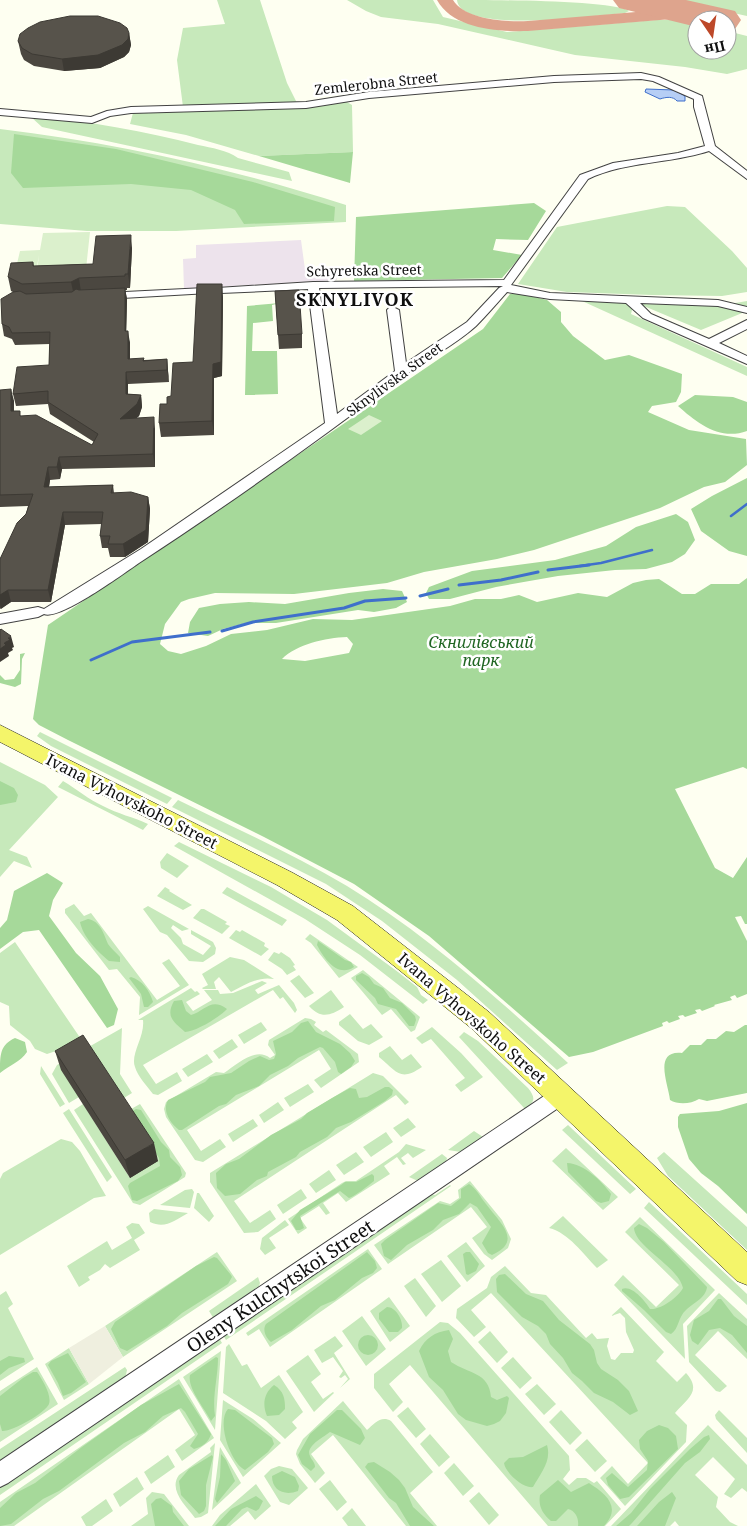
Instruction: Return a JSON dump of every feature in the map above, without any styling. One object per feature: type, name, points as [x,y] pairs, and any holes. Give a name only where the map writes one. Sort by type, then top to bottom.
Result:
[{"type":"main road","name":"Ivana Vyhovskoho Street","points":[[0,733],[285,879],[344,913],[400,954],[457,1000],[747,1270]]},
{"type":"street","name":"Zemlerobna Street","points":[[0,112],[92,120],[126,111],[168,108],[300,105],[351,99],[369,94],[554,79],[641,76],[656,79],[699,98],[699,107],[710,147]]},
{"type":"street","points":[[710,147],[747,176]]},
{"type":"street","name":"Sknylivska Street","points":[[0,626],[25,622],[72,600],[146,552],[332,424],[401,372],[471,324],[509,285],[584,177],[603,168],[684,156],[710,147]]},
{"type":"street","points":[[313,285],[332,424]]},
{"type":"street","name":"Schyretska Street","points":[[224,291],[313,285],[509,285],[550,296],[718,302],[747,310]]},
{"type":"street","points":[[95,297],[133,299],[205,293]]},
{"type":"street","points":[[628,298],[645,315],[747,360]]},
{"type":"street","points":[[393,310],[401,372]]},
{"type":"street","points":[[709,343],[747,324]]},
{"type":"street","name":"Sknylivska Street","points":[[0,619],[41,613]]},
{"type":"street","name":"Oleny Kulchytskoi Street","points":[[0,1475],[560,1096]]},
{"type":"shaded area","points":[[301,240],[306,277],[336,276],[337,280],[184,289],[183,259],[196,258],[196,245]]},
{"type":"shaded area","points":[[105,1326],[123,1357],[89,1384],[69,1348]]},
{"type":"green space","points":[[217,0],[260,0],[287,83],[297,103],[183,107],[177,60],[183,28],[225,24]]},
{"type":"green space","points":[[347,0],[433,0],[443,17],[507,32],[673,20],[687,22],[687,60],[737,60],[737,34],[747,36],[747,69],[727,74],[685,67],[575,55],[438,24],[381,17]]},
{"type":"green space","points":[[457,0],[575,3],[618,7],[629,11],[625,13],[562,19],[505,20],[481,17],[464,11]]},
{"type":"green space","points":[[674,0],[747,0],[747,16],[737,14],[737,10],[720,10]]},
{"type":"green space","points":[[347,102],[352,105],[353,152],[259,156],[186,135],[130,124],[133,113]]},
{"type":"green space","points":[[35,116],[158,135],[219,150],[238,158],[289,172],[292,181],[42,127],[31,117]]},
{"type":"green space","points":[[0,129],[132,150],[261,180],[346,205],[346,222],[176,231],[87,231],[0,224]]},
{"type":"green space","points":[[14,134],[116,149],[253,182],[335,207],[334,221],[244,224],[235,210],[191,190],[131,184],[23,188],[11,173]]},
{"type":"green space","points":[[353,152],[350,183],[259,156]]},
{"type":"green space","points":[[534,203],[546,211],[528,240],[496,239],[493,250],[522,255],[502,278],[354,281],[356,217]]},
{"type":"green space","points":[[667,206],[685,207],[732,251],[747,268],[747,292],[722,296],[652,295],[567,292],[518,284],[557,227]]},
{"type":"green space","points":[[90,232],[86,269],[37,271],[39,255],[36,272],[15,272],[20,251],[40,250],[43,233]]},
{"type":"green space","name":"Скнилівський парк","points":[[519,293],[547,300],[561,312],[561,322],[573,336],[605,360],[629,355],[682,374],[681,392],[676,402],[652,406],[648,412],[689,430],[746,439],[747,465],[725,482],[704,487],[660,508],[534,550],[497,559],[424,572],[387,583],[294,594],[215,593],[189,599],[181,602],[165,624],[160,644],[168,651],[181,654],[206,646],[231,634],[267,630],[313,619],[352,620],[450,606],[475,599],[501,599],[519,595],[537,602],[578,593],[607,597],[633,583],[659,579],[682,594],[695,594],[711,584],[739,584],[747,578],[747,769],[743,767],[675,789],[715,868],[733,878],[747,857],[747,924],[745,924],[741,916],[735,917],[747,941],[747,994],[737,998],[735,995],[730,997],[732,1000],[714,1005],[702,1011],[700,1009],[695,1010],[697,1013],[685,1017],[683,1015],[678,1016],[680,1019],[669,1023],[667,1021],[662,1023],[663,1026],[593,1052],[569,1057],[429,936],[354,884],[264,837],[68,740],[39,725],[33,719],[48,625],[483,329],[510,294]],"holes":[[[347,637],[353,644],[349,653],[305,661],[282,659],[295,649],[321,640]]]},
{"type":"green space","points":[[582,301],[623,302],[633,306],[631,314],[747,367],[747,376]]},
{"type":"green space","points":[[747,301],[747,311],[701,330],[639,304],[724,305]]},
{"type":"green space","points":[[280,303],[272,305],[273,321],[253,323],[252,351],[277,351],[278,394],[245,395],[247,306]]},
{"type":"green space","points":[[695,395],[733,397],[747,402],[747,431],[728,434],[718,432],[701,424],[678,406]]},
{"type":"green space","points":[[369,415],[382,421],[361,435],[348,429]]},
{"type":"green space","points":[[747,478],[747,556],[729,551],[701,531],[691,509]]},
{"type":"green space","points":[[676,514],[688,522],[695,540],[685,554],[672,562],[646,569],[558,576],[496,587],[450,599],[429,599],[426,593],[429,587],[472,571],[555,560],[606,546],[636,527]]},
{"type":"green space","points":[[383,589],[402,591],[407,602],[396,608],[374,612],[358,610],[276,623],[246,623],[223,629],[208,636],[188,633],[190,622],[199,608],[249,602],[285,604]]},
{"type":"green space","points":[[25,653],[22,659],[21,684],[15,687],[0,683],[0,675],[5,680],[14,679],[20,670],[20,654]]},
{"type":"green space","points":[[40,732],[172,798],[167,804],[51,746],[37,736]]},
{"type":"green space","points":[[0,762],[45,785],[58,797],[9,850],[27,857],[32,868],[14,861],[0,877]]},
{"type":"green space","points":[[0,781],[14,788],[18,795],[16,802],[0,805]]},
{"type":"green space","points":[[63,781],[98,803],[148,824],[143,830],[58,787]]},
{"type":"green space","points":[[178,800],[306,863],[376,905],[462,969],[568,1063],[557,1070],[457,980],[382,921],[326,884],[172,807]]},
{"type":"green space","points":[[179,842],[271,887],[327,920],[417,987],[421,995],[428,1000],[423,1004],[360,955],[305,919],[174,846]]},
{"type":"green space","points":[[167,853],[189,866],[177,878],[161,868],[160,862]]},
{"type":"green space","points":[[47,873],[63,883],[53,900],[49,916],[76,953],[100,976],[118,1009],[114,1025],[107,1028],[39,930],[23,932],[0,949],[0,928],[7,920],[14,891]]},
{"type":"green space","points":[[165,887],[192,905],[183,910],[157,896]]},
{"type":"green space","points":[[227,887],[287,920],[282,926],[222,893]]},
{"type":"green space","points":[[74,904],[84,916],[91,913],[157,1000],[180,986],[162,963],[169,959],[189,985],[139,1015],[140,997],[117,969],[109,970],[65,913],[65,909]]},
{"type":"green space","points":[[148,906],[189,929],[182,931],[173,925],[171,928],[181,938],[183,944],[203,955],[211,946],[191,934],[191,930],[213,942],[216,948],[215,954],[203,962],[189,961],[167,935],[160,932],[143,909]]},
{"type":"green space","points":[[201,909],[227,922],[225,924],[230,926],[222,934],[193,918]]},
{"type":"green space","points":[[88,919],[99,925],[108,944],[120,957],[120,962],[109,961],[88,939],[80,922]]},
{"type":"green space","points":[[236,930],[240,932],[242,930],[265,943],[264,946],[269,949],[261,956],[229,938]]},
{"type":"green space","points":[[310,934],[358,967],[339,978],[311,943],[305,939]]},
{"type":"green space","points":[[318,941],[345,960],[351,962],[354,967],[348,970],[337,969],[320,950],[317,945]]},
{"type":"green space","points":[[15,942],[83,1042],[47,1054],[35,1049],[30,1041],[10,1025],[9,1006],[0,1002],[0,953]]},
{"type":"green space","points":[[274,952],[279,954],[281,952],[290,958],[296,970],[287,975],[282,969],[268,960]]},
{"type":"green space","points":[[230,957],[244,960],[274,979],[257,980],[231,992],[219,977],[214,982],[216,989],[203,989],[208,985],[202,974]]},
{"type":"green space","points":[[363,970],[420,1017],[415,1030],[411,1032],[391,1009],[382,1015],[351,978]]},
{"type":"green space","points":[[362,973],[369,977],[374,984],[383,988],[390,998],[402,1003],[415,1016],[414,1026],[409,1026],[396,1009],[378,1004],[375,998],[356,980],[356,976]]},
{"type":"green space","points":[[299,975],[314,993],[305,998],[290,981]]},
{"type":"green space","points":[[131,977],[142,983],[150,994],[153,1002],[148,1007],[144,1007],[141,994],[129,978]]},
{"type":"green space","points":[[262,981],[267,983],[255,990],[258,994],[279,985],[294,1003],[297,1010],[295,1013],[283,997],[280,999],[273,990],[143,1065],[156,1084],[177,1072],[182,1081],[158,1095],[153,1094],[140,1078],[135,1067],[134,1057],[143,1026],[143,1020],[138,1020],[191,988],[200,994],[186,1002],[193,1011],[212,1000],[204,990],[218,990],[220,994],[233,993]]},
{"type":"green space","points":[[331,990],[344,1007],[326,1015],[318,1013],[309,1006]]},
{"type":"green space","points":[[182,1000],[186,1011],[191,1015],[208,1006],[217,1004],[227,1009],[207,1024],[195,1030],[185,1032],[174,1022],[170,1011],[174,1001]]},
{"type":"green space","points":[[350,1014],[363,1029],[371,1024],[383,1037],[369,1045],[358,1041],[339,1025],[339,1022]]},
{"type":"green space","points":[[305,1018],[316,1022],[314,1025],[323,1032],[326,1030],[358,1054],[359,1062],[321,1088],[314,1080],[331,1069],[319,1050],[187,1130],[201,1151],[220,1139],[226,1147],[203,1162],[195,1160],[166,1117],[164,1109],[166,1102],[216,1072],[224,1073],[252,1055],[259,1054],[270,1058],[275,1055],[268,1045],[269,1040]]},
{"type":"green space","points":[[308,1021],[316,1032],[340,1044],[350,1053],[355,1061],[351,1067],[341,1074],[338,1072],[335,1062],[320,1047],[270,1075],[259,1086],[236,1095],[226,1104],[219,1106],[182,1130],[179,1130],[170,1120],[166,1112],[168,1100],[205,1082],[210,1077],[231,1073],[260,1056],[269,1060],[274,1059],[276,1054],[273,1041],[292,1032],[301,1023]]},
{"type":"green space","points":[[261,1022],[267,1030],[244,1044],[238,1035]]},
{"type":"green space","points":[[747,1025],[747,1093],[707,1101],[699,1099],[692,1102],[677,1103],[670,1100],[664,1069],[668,1057],[673,1053],[682,1053],[690,1045],[701,1045],[707,1039],[716,1039],[726,1031],[734,1032]]},
{"type":"green space","points":[[432,1027],[461,1053],[483,1077],[461,1092],[455,1085],[465,1078],[431,1039],[422,1044],[416,1038]]},
{"type":"green space","points":[[122,1028],[120,1074],[132,1093],[119,1101],[79,1097],[69,1103],[52,1074],[57,1065]]},
{"type":"green space","points":[[464,1032],[478,1041],[528,1088],[533,1100],[525,1109],[459,1037]]},
{"type":"green space","points":[[15,1038],[25,1042],[27,1052],[18,1061],[0,1073],[2,1051],[6,1044]]},
{"type":"green space","points":[[232,1039],[238,1047],[219,1059],[213,1051]]},
{"type":"green space","points":[[390,1046],[402,1060],[411,1054],[422,1067],[409,1074],[395,1071],[379,1057],[379,1053]]},
{"type":"green space","points":[[207,1054],[213,1062],[188,1077],[182,1069]]},
{"type":"green space","points":[[41,1066],[65,1104],[60,1107],[40,1074]]},
{"type":"green space","points":[[373,1073],[383,1076],[409,1102],[405,1105],[396,1095],[234,1201],[250,1223],[270,1210],[276,1219],[258,1232],[244,1233],[210,1182],[210,1173]]},
{"type":"green space","points":[[308,1084],[314,1092],[290,1107],[284,1098]]},
{"type":"green space","points":[[385,1087],[393,1090],[392,1095],[385,1101],[351,1122],[336,1128],[327,1137],[268,1172],[267,1176],[257,1180],[240,1194],[225,1196],[217,1188],[216,1173],[226,1164],[239,1159],[271,1135],[301,1119],[307,1113],[350,1088],[356,1089],[359,1098],[367,1097]]},
{"type":"green space","points":[[278,1102],[284,1110],[264,1123],[259,1115]]},
{"type":"green space","points":[[747,1103],[747,1214],[718,1186],[701,1173],[689,1159],[678,1127],[678,1117],[680,1114],[719,1111]]},
{"type":"green space","points":[[83,1104],[130,1178],[126,1112],[140,1104],[186,1173],[185,1177],[140,1205],[133,1203],[74,1110]]},
{"type":"green space","points":[[69,1109],[112,1177],[107,1182],[63,1113]]},
{"type":"green space","points":[[136,1109],[141,1110],[161,1142],[169,1150],[170,1157],[180,1167],[182,1175],[178,1181],[137,1201],[132,1200],[128,1186],[160,1166],[159,1158],[131,1112]]},
{"type":"green space","points":[[408,1118],[416,1127],[401,1137],[393,1128]]},
{"type":"green space","points":[[253,1119],[258,1126],[233,1142],[228,1134]]},
{"type":"green space","points":[[568,1125],[636,1189],[630,1194],[562,1130]]},
{"type":"green space","points":[[474,1131],[483,1137],[461,1152],[448,1150]]},
{"type":"green space","points":[[386,1132],[393,1142],[371,1157],[363,1147]]},
{"type":"green space","points":[[61,1139],[72,1142],[80,1151],[106,1196],[94,1198],[0,1255],[0,1179],[3,1173]]},
{"type":"green space","points":[[406,1144],[426,1150],[413,1158],[408,1153],[401,1158],[406,1164],[403,1165],[397,1157],[384,1166],[390,1174],[346,1202],[338,1193],[323,1203],[330,1213],[326,1215],[319,1206],[300,1218],[307,1228],[298,1234],[288,1219],[342,1183],[356,1181],[399,1152]]},
{"type":"green space","points":[[566,1148],[618,1197],[603,1210],[552,1161]]},
{"type":"green space","points":[[356,1152],[364,1162],[344,1175],[336,1165]]},
{"type":"green space","points":[[664,1152],[747,1227],[747,1250],[668,1176],[657,1158]]},
{"type":"green space","points":[[442,1154],[447,1158],[446,1162],[418,1181],[409,1177]]},
{"type":"green space","points":[[567,1163],[580,1166],[597,1178],[611,1194],[609,1201],[601,1203],[596,1201],[568,1172]]},
{"type":"green space","points":[[329,1170],[336,1180],[316,1193],[309,1184]]},
{"type":"green space","points":[[372,1174],[374,1181],[355,1195],[349,1198],[340,1191],[300,1216],[304,1228],[296,1230],[291,1221],[300,1210],[345,1182],[356,1182]]},
{"type":"green space","points":[[470,1181],[502,1220],[511,1239],[508,1248],[492,1260],[484,1254],[472,1238],[487,1227],[471,1207],[388,1264],[374,1245],[440,1201],[450,1204],[459,1198],[458,1190]]},
{"type":"green space","points":[[469,1184],[506,1231],[508,1237],[506,1244],[501,1250],[492,1255],[488,1253],[482,1243],[491,1227],[477,1207],[470,1203],[459,1214],[443,1220],[433,1230],[407,1245],[391,1260],[384,1256],[381,1244],[385,1240],[438,1203],[451,1206],[461,1198],[461,1189]]},
{"type":"green space","points":[[450,1185],[226,1340],[223,1335],[430,1194],[435,1195]]},
{"type":"green space","points":[[192,1189],[194,1192],[190,1208],[160,1205],[185,1190]]},
{"type":"green space","points":[[301,1189],[307,1198],[283,1214],[277,1205]]},
{"type":"green space","points":[[197,1193],[199,1193],[214,1216],[209,1222],[194,1208]]},
{"type":"green space","points":[[649,1202],[747,1294],[747,1305],[644,1208]]},
{"type":"green space","points":[[154,1209],[188,1213],[174,1221],[160,1225],[150,1222],[149,1213]]},
{"type":"green space","points":[[563,1216],[608,1260],[597,1268],[563,1234],[549,1228]]},
{"type":"green space","points":[[640,1217],[715,1290],[683,1324],[685,1359],[614,1285],[623,1275],[656,1307],[679,1285],[625,1232]]},
{"type":"green space","points":[[285,1220],[289,1225],[269,1238],[276,1248],[265,1255],[260,1249],[262,1238]]},
{"type":"green space","points":[[132,1223],[139,1224],[145,1233],[134,1240],[140,1250],[110,1268],[105,1264],[100,1270],[88,1277],[90,1280],[79,1287],[67,1266],[107,1241],[112,1250],[132,1238],[126,1227]]},
{"type":"green space","points":[[639,1224],[664,1242],[707,1287],[702,1297],[683,1313],[676,1329],[671,1334],[666,1332],[622,1291],[622,1289],[626,1288],[634,1291],[650,1309],[654,1309],[669,1302],[683,1288],[680,1280],[666,1264],[649,1250],[636,1235],[634,1228]]},
{"type":"green space","points":[[466,1242],[485,1266],[467,1282],[447,1256]]},
{"type":"green space","points":[[368,1249],[382,1269],[270,1347],[259,1329],[248,1336],[246,1333]]},
{"type":"green space","points":[[217,1252],[237,1281],[123,1357],[105,1326]]},
{"type":"green space","points":[[367,1252],[375,1261],[377,1268],[373,1273],[362,1278],[335,1300],[321,1306],[292,1330],[271,1342],[269,1340],[265,1331],[266,1324]]},
{"type":"green space","points":[[470,1252],[479,1264],[476,1271],[468,1275],[466,1274],[463,1254]]},
{"type":"green space","points":[[214,1257],[231,1275],[232,1277],[228,1284],[127,1351],[120,1348],[111,1329],[115,1322],[196,1266]]},
{"type":"green space","points":[[441,1260],[461,1286],[442,1302],[421,1274]]},
{"type":"green space","points":[[505,1266],[531,1293],[546,1295],[586,1338],[592,1333],[597,1339],[609,1338],[607,1346],[611,1359],[615,1360],[621,1353],[633,1353],[634,1350],[626,1332],[625,1318],[620,1313],[611,1316],[621,1307],[664,1352],[656,1361],[677,1382],[686,1373],[691,1379],[693,1390],[675,1413],[687,1425],[686,1442],[625,1506],[600,1478],[612,1466],[628,1484],[648,1463],[491,1293],[471,1310],[486,1327],[474,1337],[456,1318],[457,1309],[487,1288],[491,1277]]},
{"type":"green space","points":[[505,1274],[526,1294],[543,1301],[559,1320],[590,1344],[601,1369],[618,1380],[629,1391],[638,1411],[630,1415],[613,1402],[594,1393],[572,1373],[563,1358],[550,1344],[546,1334],[538,1326],[522,1317],[497,1292],[496,1279],[499,1275]]},
{"type":"green space","points":[[258,1277],[260,1283],[258,1289],[214,1319],[209,1311]]},
{"type":"green space","points":[[415,1278],[436,1306],[426,1317],[404,1286]]},
{"type":"green space","points":[[6,1291],[13,1304],[8,1308],[34,1359],[0,1381],[0,1295]]},
{"type":"green space","points":[[719,1293],[747,1319],[747,1359],[718,1331],[695,1355],[727,1386],[720,1392],[716,1391],[689,1362],[687,1326]]},
{"type":"green space","points":[[389,1297],[410,1326],[390,1342],[370,1311]]},
{"type":"green space","points":[[718,1299],[721,1299],[734,1316],[747,1326],[747,1353],[732,1335],[720,1328],[709,1330],[698,1345],[692,1341],[690,1335],[694,1320],[709,1311]]},
{"type":"green space","points":[[387,1307],[393,1309],[400,1318],[402,1328],[398,1332],[389,1332],[379,1319],[379,1313]]},
{"type":"green space","points":[[362,1316],[386,1349],[366,1366],[342,1331]]},
{"type":"green space","points":[[440,1322],[448,1323],[460,1333],[569,1456],[570,1470],[563,1479],[569,1485],[577,1478],[586,1478],[594,1483],[597,1481],[621,1509],[605,1526],[548,1526],[410,1365],[389,1384],[403,1402],[393,1412],[374,1388],[374,1374]]},
{"type":"green space","points":[[449,1330],[453,1339],[448,1351],[451,1362],[482,1378],[489,1389],[491,1397],[497,1400],[507,1396],[509,1398],[506,1413],[500,1421],[487,1426],[466,1420],[458,1414],[443,1390],[429,1377],[419,1351],[431,1336]]},
{"type":"green space","points":[[490,1331],[508,1352],[497,1363],[478,1342]]},
{"type":"green space","points":[[368,1335],[375,1338],[378,1345],[375,1352],[368,1355],[361,1352],[358,1345],[361,1338]]},
{"type":"green space","points":[[335,1336],[343,1346],[334,1353],[350,1379],[340,1388],[348,1379],[345,1375],[341,1378],[339,1377],[343,1371],[333,1357],[322,1363],[314,1350]]},
{"type":"green space","points":[[219,1338],[222,1343],[0,1495],[0,1487]]},
{"type":"green space","points":[[229,1344],[242,1366],[247,1364],[261,1388],[279,1375],[303,1412],[292,1422],[297,1428],[285,1439],[266,1421],[223,1393],[226,1347]]},
{"type":"green space","points":[[69,1348],[89,1384],[64,1400],[45,1364]]},
{"type":"green space","points":[[221,1351],[215,1430],[183,1377]]},
{"type":"green space","points":[[68,1353],[86,1382],[71,1393],[63,1396],[48,1365],[51,1361]]},
{"type":"green space","points":[[308,1355],[321,1374],[311,1382],[323,1399],[334,1393],[314,1412],[286,1371]]},
{"type":"green space","points":[[9,1356],[24,1358],[25,1362],[9,1368],[0,1375],[0,1361]]},
{"type":"green space","points":[[216,1357],[218,1358],[214,1402],[215,1416],[211,1421],[191,1386],[190,1375]]},
{"type":"green space","points":[[513,1357],[532,1378],[520,1389],[501,1368]]},
{"type":"green space","points":[[37,1367],[58,1404],[0,1442],[0,1391]]},
{"type":"green space","points":[[125,1367],[127,1370],[125,1379],[0,1463],[0,1449]]},
{"type":"green space","points":[[33,1372],[37,1372],[46,1387],[50,1400],[49,1404],[28,1421],[2,1431],[0,1424],[0,1396]]},
{"type":"green space","points":[[179,1379],[214,1438],[182,1461],[175,1450],[195,1435],[179,1409],[14,1526],[0,1526],[0,1502]]},
{"type":"green space","points":[[179,1384],[211,1434],[205,1444],[194,1449],[190,1446],[198,1434],[181,1408],[163,1416],[145,1432],[124,1443],[59,1491],[43,1499],[11,1524],[0,1526],[0,1508],[16,1493],[35,1483],[141,1405]]},
{"type":"green space","points":[[537,1384],[556,1404],[544,1415],[525,1394]]},
{"type":"green space","points":[[274,1385],[283,1396],[285,1409],[279,1415],[267,1416],[265,1399]]},
{"type":"green space","points":[[223,1400],[253,1419],[281,1443],[243,1477],[220,1440]]},
{"type":"green space","points":[[343,1401],[367,1430],[381,1420],[387,1419],[391,1421],[433,1472],[410,1493],[437,1526],[406,1526],[333,1435],[311,1454],[325,1473],[315,1483],[300,1464],[296,1454],[303,1439]]},
{"type":"green space","points":[[408,1407],[426,1429],[416,1438],[397,1416]]},
{"type":"green space","points":[[228,1409],[235,1410],[272,1438],[274,1444],[268,1452],[245,1470],[235,1460],[230,1451],[224,1432],[225,1415]]},
{"type":"green space","points":[[337,1410],[342,1410],[361,1429],[365,1438],[360,1445],[330,1432],[310,1449],[310,1456],[315,1467],[311,1471],[302,1464],[298,1455],[310,1434]]},
{"type":"green space","points":[[561,1410],[582,1433],[570,1445],[549,1422]]},
{"type":"green space","points":[[719,1410],[747,1438],[747,1453],[716,1419],[715,1415]]},
{"type":"green space","points":[[659,1425],[668,1428],[676,1436],[678,1449],[629,1497],[620,1499],[608,1485],[606,1478],[612,1473],[628,1487],[647,1470],[648,1461],[640,1449],[639,1440],[647,1431]]},
{"type":"green space","points":[[708,1425],[747,1465],[747,1492],[742,1488],[731,1498],[724,1494],[735,1479],[713,1457],[695,1475],[718,1497],[716,1507],[730,1522],[738,1526],[679,1526],[675,1521],[670,1526],[611,1526]]},
{"type":"green space","points":[[430,1434],[450,1457],[439,1467],[420,1444]]},
{"type":"green space","points":[[709,1435],[710,1439],[700,1452],[685,1463],[629,1526],[616,1526],[631,1513],[650,1489],[690,1449]]},
{"type":"green space","points":[[587,1439],[607,1461],[595,1472],[575,1450]]},
{"type":"green space","points":[[215,1443],[208,1513],[195,1518],[180,1498],[177,1492],[176,1481],[179,1475],[211,1452],[210,1448]]},
{"type":"green space","points":[[547,1445],[547,1462],[533,1487],[520,1483],[505,1467],[504,1463],[509,1458],[523,1457]]},
{"type":"green space","points":[[220,1447],[241,1483],[212,1510]]},
{"type":"green space","points":[[221,1454],[226,1460],[235,1481],[217,1503],[215,1499],[220,1477]]},
{"type":"green space","points":[[168,1455],[175,1467],[151,1484],[144,1472]]},
{"type":"green space","points":[[212,1455],[206,1485],[206,1506],[204,1511],[199,1514],[181,1495],[179,1481],[189,1469]]},
{"type":"green space","points":[[374,1462],[399,1480],[405,1488],[413,1507],[434,1526],[410,1526],[396,1503],[389,1498],[365,1467],[368,1463]]},
{"type":"green space","points":[[454,1463],[474,1486],[463,1496],[444,1473]]},
{"type":"green space","points":[[279,1466],[292,1469],[308,1488],[289,1505],[280,1502],[264,1476],[271,1469]]},
{"type":"green space","points":[[282,1471],[295,1477],[299,1486],[298,1491],[288,1493],[277,1489],[272,1476]]},
{"type":"green space","points":[[137,1477],[144,1489],[120,1507],[113,1494]]},
{"type":"green space","points":[[330,1480],[347,1502],[337,1511],[319,1489]]},
{"type":"green space","points":[[558,1480],[571,1492],[589,1483],[606,1496],[610,1501],[612,1513],[604,1526],[578,1526],[576,1516],[568,1509],[556,1521],[551,1521],[543,1513],[540,1507],[540,1495]]},
{"type":"green space","points":[[256,1484],[271,1506],[255,1520],[248,1511],[230,1526],[212,1526],[220,1515]]},
{"type":"green space","points":[[152,1492],[164,1494],[189,1526],[131,1526],[148,1514],[146,1498]]},
{"type":"green space","points":[[479,1492],[499,1515],[489,1525],[469,1501]]},
{"type":"green space","points":[[672,1492],[676,1498],[665,1526],[637,1526],[659,1502]]},
{"type":"green space","points":[[256,1496],[263,1501],[259,1509],[256,1511],[247,1507],[242,1509],[226,1526],[215,1526],[231,1509]]},
{"type":"green space","points":[[161,1498],[172,1506],[173,1512],[184,1526],[155,1526],[151,1504],[156,1499]]},
{"type":"green space","points":[[106,1499],[113,1511],[92,1526],[86,1526],[81,1517]]},
{"type":"green space","points":[[352,1508],[366,1526],[348,1526],[342,1518]]},
{"type":"water","points":[[646,89],[674,90],[685,96],[685,101],[677,101],[669,97],[660,99],[645,92]]},
{"type":"building","points":[[70,16],[98,16],[120,23],[127,28],[129,33],[128,39],[122,45],[98,55],[62,59],[32,54],[22,48],[18,41],[20,34],[40,22]]},
{"type":"building","points":[[131,235],[128,274],[125,274],[125,276],[79,278],[71,282],[22,284],[8,277],[11,263],[33,262],[33,266],[93,264],[96,236]]},
{"type":"building","points":[[197,284],[222,284],[221,362],[213,364],[212,421],[159,423],[160,404],[167,404],[167,397],[171,396],[173,363],[193,362]]},
{"type":"building","points":[[125,288],[125,331],[128,331],[128,359],[144,358],[143,361],[167,359],[167,370],[126,372],[126,394],[141,395],[137,404],[120,419],[154,417],[153,454],[59,457],[57,467],[48,467],[44,487],[113,485],[111,493],[131,492],[148,497],[146,530],[123,544],[108,544],[110,536],[100,536],[103,512],[63,512],[48,590],[8,590],[0,595],[0,559],[17,523],[26,514],[33,494],[0,495],[0,390],[11,389],[11,411],[20,411],[20,416],[36,415],[92,445],[98,434],[48,402],[48,391],[13,394],[17,367],[49,365],[50,332],[12,333],[9,327],[2,324],[1,299],[13,292],[20,291],[26,294],[72,292],[76,289]]},
{"type":"building","points":[[299,290],[302,334],[278,335],[275,291]]},
{"type":"building","points":[[0,630],[11,636],[8,638],[10,640],[4,643],[6,645],[0,649]]},
{"type":"building","points":[[83,1035],[154,1143],[125,1160],[55,1051]]},
{"type":"waterway","points":[[731,516],[747,504]]},
{"type":"waterway","points":[[580,566],[601,563],[652,550]]},
{"type":"waterway","points":[[548,570],[589,565]]},
{"type":"waterway","points":[[459,585],[501,580],[538,572]]},
{"type":"waterway","points":[[420,596],[448,589]]},
{"type":"waterway","points":[[222,631],[253,622],[344,608],[365,601],[406,598]]},
{"type":"waterway","points":[[91,660],[132,642],[210,632]]},
{"type":"taxiway","points":[[445,0],[449,8],[458,14],[482,22],[508,26],[672,14],[687,15]]},
{"type":"runway","points":[[633,0],[687,12]]},
{"type":"district","name":"SKNYLIVOK","points":[[355,299]]}]
